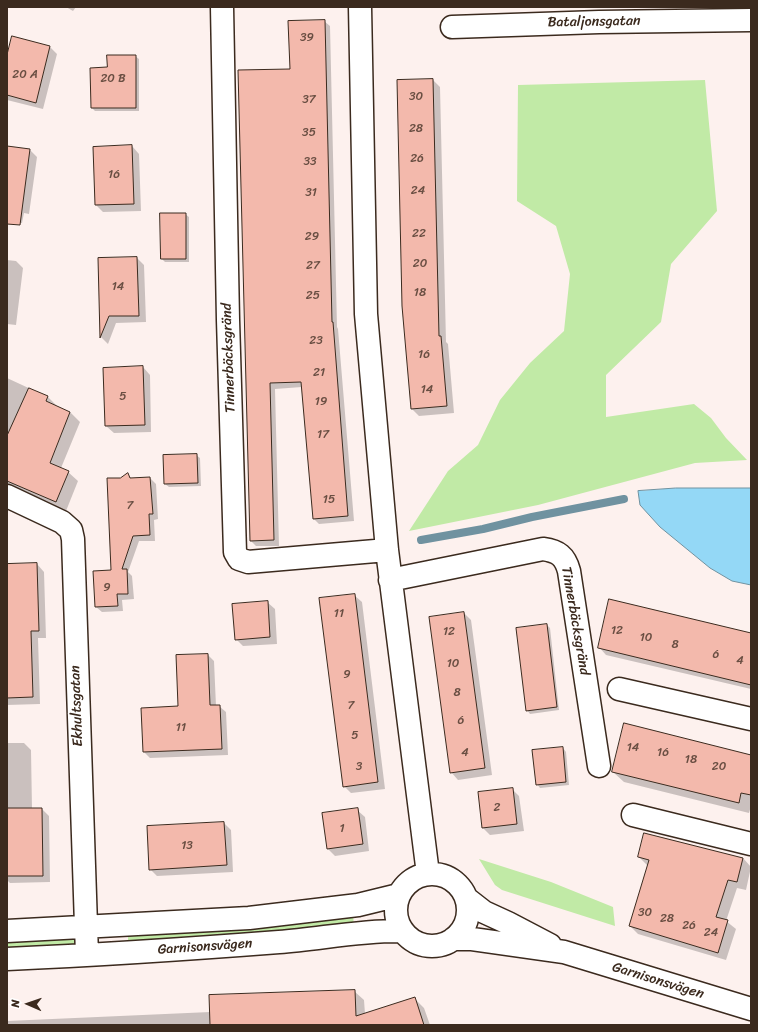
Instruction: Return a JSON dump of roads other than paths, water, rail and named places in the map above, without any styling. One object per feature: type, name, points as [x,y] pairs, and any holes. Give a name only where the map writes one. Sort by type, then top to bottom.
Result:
[{"type":"street","name":"Tinnerbäcksgränd","points":[[222,7],[227,289],[235,552],[239,559],[248,562],[387,550]]},
{"type":"street","points":[[360,7],[366,314],[390,580],[428,874]]},
{"type":"street","name":"Bataljonsgatan","points":[[452,27],[742,15]]},
{"type":"street","name":"Ekhultsgatan","points":[[7,496],[62,522],[71,530],[86,955]]},
{"type":"street","name":"Tinnerbäcksgränd","points":[[390,580],[543,549],[553,550],[559,553],[567,563],[569,571],[598,766]]},
{"type":"street","points":[[619,689],[751,719]]},
{"type":"street","points":[[633,815],[751,844]]},
{"type":"street","points":[[428,874],[440,875],[451,880],[460,887],[466,898],[468,907],[467,921],[460,933],[453,939],[437,946],[427,946],[409,939],[403,931],[396,914],[399,895],[411,881],[428,874]]},
{"type":"street","name":"Garnisonsvägen","points":[[7,931],[249,918],[358,905],[399,895]]},
{"type":"street","name":"Garnisonsvägen","points":[[466,898],[484,912],[564,952]]},
{"type":"street","name":"Garnisonsvägen","points":[[7,959],[295,941],[381,931],[403,931]]},
{"type":"street","name":"Garnisonsvägen","points":[[453,939],[472,939],[564,952],[751,1009]]},
{"type":"water","points":[[676,488],[751,488],[751,585],[732,581],[710,568],[660,527],[640,505],[638,491]]},
{"type":"waterway","points":[[421,540],[483,529],[532,517],[624,499]]}]
